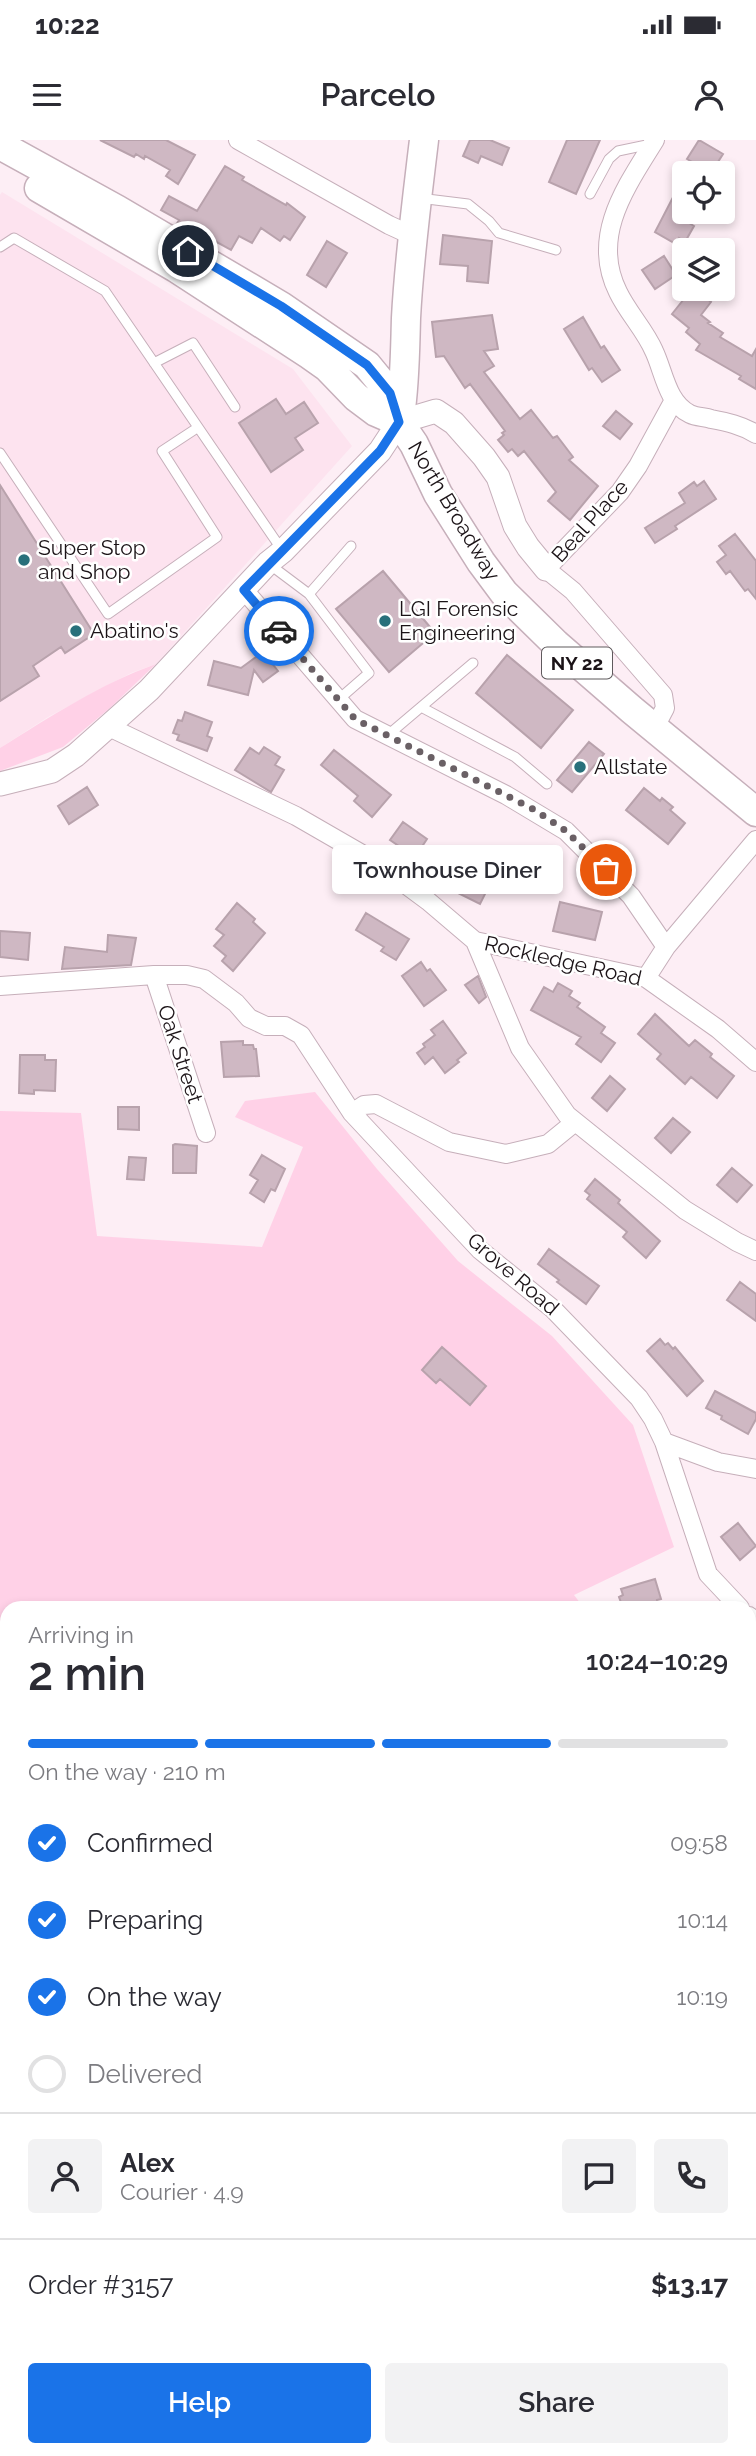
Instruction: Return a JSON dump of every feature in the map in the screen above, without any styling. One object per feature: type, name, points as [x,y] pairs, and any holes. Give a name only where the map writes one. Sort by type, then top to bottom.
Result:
[{"type":"main road","name":"North Broadway","points":[[424,140],[413,236],[406,319],[405,382],[399,422],[414,444],[438,494],[504,593],[556,644],[756,812]]},
{"type":"main road","points":[[0,145],[130,217],[343,346],[367,365],[390,393],[399,422]]},
{"type":"main road","points":[[0,167],[176,268],[327,367],[356,397],[376,412],[399,422]]},
{"type":"street","points":[[238,140],[413,236]]},
{"type":"street","points":[[654,142],[615,208],[610,226],[607,261],[618,292],[653,347],[674,400],[690,414],[740,425],[756,433]]},
{"type":"street","name":"Beal Place","points":[[546,569],[620,492],[638,466],[674,400]]},
{"type":"street","points":[[0,784],[52,771],[109,727],[149,690],[380,451],[399,422],[436,411],[454,423],[498,477],[515,526],[528,547],[546,569],[573,591],[663,695],[665,708],[655,727]]},
{"type":"street","points":[[244,590],[355,719],[516,800],[566,831],[631,896],[666,947]]},
{"type":"street","name":"Rockledge Road","points":[[109,727],[296,816],[374,861],[475,940],[650,972],[756,1062]]},
{"type":"street","points":[[650,972],[666,947],[756,840]]},
{"type":"street","points":[[475,940],[520,1048],[567,1115],[685,1210],[756,1251]]},
{"type":"street","name":"Oak Street","points":[[154,975],[206,1133]]},
{"type":"street","name":"Grove Road","points":[[0,986],[187,975],[204,979],[236,1003],[249,1018],[266,1026],[285,1026],[301,1035],[352,1113],[480,1250],[553,1309],[639,1398],[664,1442],[708,1574],[733,1601]]},
{"type":"street","points":[[352,1113],[364,1105],[376,1104],[449,1142],[506,1154],[548,1144],[575,1122]]},
{"type":"street","points":[[664,1442],[718,1462],[756,1469]]},
{"type":"lane","points":[[590,194],[608,159],[618,151],[654,142]]},
{"type":"lane","points":[[418,197],[468,204],[499,233],[556,250]]},
{"type":"lane","points":[[0,247],[14,238],[105,291],[197,428],[276,557],[309,594],[369,673],[338,700]]},
{"type":"lane","points":[[154,363],[193,343],[235,407]]},
{"type":"lane","points":[[0,453],[108,614],[216,537],[162,451],[197,428]]},
{"type":"lane","points":[[309,594],[351,547]]},
{"type":"lane","points":[[386,736],[473,663]]},
{"type":"lane","points":[[421,707],[515,757],[547,784]]},
{"type":"shaded area","points":[[2,192],[293,369],[352,446],[156,664],[131,673],[48,717],[0,748],[0,195]]},
{"type":"shaded area","points":[[156,664],[110,708],[63,747],[0,771],[0,748],[95,691]]},
{"type":"shaded area","points":[[315,1092],[377,1169],[458,1261],[552,1336],[633,1425],[674,1547],[574,1595],[579,1601],[0,1601],[0,1111],[81,1113],[97,1236],[262,1247],[303,1147],[235,1117],[245,1101]]},
{"type":"building","points":[[100,140],[166,140],[195,155],[178,184],[166,176],[170,170],[145,156],[144,159],[136,154],[134,157]]},
{"type":"building","points":[[470,140],[490,140],[509,148],[502,165],[481,156],[478,163],[463,156]]},
{"type":"building","points":[[567,140],[600,140],[576,194],[549,182]]},
{"type":"building","points":[[699,140],[723,154],[719,161],[687,159]]},
{"type":"building","points":[[225,166],[244,177],[242,180],[286,205],[287,203],[305,217],[290,240],[284,236],[280,241],[261,228],[252,243],[239,236],[231,250],[193,229],[191,233],[176,225],[179,220],[161,210],[169,196],[197,211]]},
{"type":"building","points":[[672,199],[672,224],[694,226],[687,238],[672,238],[672,242],[655,232]]},
{"type":"building","points":[[443,235],[492,241],[488,283],[467,281],[468,266],[440,264]]},
{"type":"building","points":[[327,241],[347,253],[326,287],[307,275]]},
{"type":"building","points":[[664,256],[672,269],[672,278],[655,289],[642,270]]},
{"type":"building","points":[[682,301],[711,302],[701,315],[723,333],[720,337],[752,356],[756,349],[756,389],[739,379],[741,376],[696,350],[700,344],[686,332],[689,328],[672,314]]},
{"type":"building","points":[[492,315],[498,349],[484,351],[494,366],[484,372],[520,419],[531,410],[553,438],[557,436],[573,457],[569,460],[598,486],[570,520],[548,501],[556,492],[524,451],[518,456],[512,449],[508,452],[498,440],[505,431],[470,384],[465,388],[444,356],[436,357],[432,322]]},
{"type":"building","points":[[583,317],[601,348],[604,346],[620,370],[602,382],[592,368],[589,370],[564,329]]},
{"type":"building","points":[[276,399],[286,414],[304,402],[318,423],[295,438],[303,450],[271,472],[239,423]]},
{"type":"building","points":[[616,411],[632,424],[620,439],[603,426]]},
{"type":"building","points":[[704,481],[716,499],[655,543],[645,528],[685,503],[679,493],[694,482],[697,486]]},
{"type":"building","name":"Super Stop and Shop","points":[[0,485],[94,634],[65,653],[61,647],[33,666],[39,676],[0,701]]},
{"type":"building","points":[[735,534],[756,561],[756,599],[748,589],[745,591],[730,571],[726,574],[717,562],[726,555],[719,546]]},
{"type":"building","name":"LGI Forensic Engineering","points":[[383,571],[435,633],[389,672],[336,609]]},
{"type":"building","points":[[263,652],[278,671],[263,682],[254,670],[248,695],[208,685],[214,661],[241,668]]},
{"type":"building","points":[[507,655],[573,710],[541,748],[476,693]]},
{"type":"building","points":[[185,712],[212,722],[207,736],[212,738],[207,751],[177,740],[179,735],[173,733],[178,720],[182,721]]},
{"type":"building","name":"Allstate","points":[[589,742],[604,754],[572,792],[557,780]]},
{"type":"building","points":[[264,747],[280,757],[275,765],[284,770],[271,792],[235,770],[250,748],[259,754]]},
{"type":"building","points":[[334,750],[391,795],[372,817],[354,801],[358,796],[321,765]]},
{"type":"building","points":[[87,787],[98,805],[69,824],[58,806]]},
{"type":"building","points":[[644,788],[660,801],[662,798],[673,807],[670,810],[685,823],[668,844],[626,810]]},
{"type":"building","points":[[403,822],[427,839],[415,857],[390,840]]},
{"type":"building","points":[[470,862],[495,874],[480,904],[456,892],[459,886],[452,882],[461,865]]},
{"type":"building","points":[[560,902],[602,912],[595,940],[553,931]]},
{"type":"building","points":[[237,903],[255,919],[253,922],[265,933],[233,971],[222,961],[226,956],[214,946],[224,935],[216,929]]},
{"type":"building","points":[[366,913],[409,939],[396,960],[381,951],[384,947],[356,930]]},
{"type":"building","points":[[0,931],[30,933],[28,960],[0,957]]},
{"type":"building","points":[[108,935],[136,938],[131,965],[62,969],[65,947],[107,952]]},
{"type":"building","points":[[421,962],[446,990],[424,1006],[402,976]]},
{"type":"building","points":[[478,976],[486,997],[479,1003],[465,985]]},
{"type":"building","points":[[558,983],[572,991],[569,996],[580,1003],[577,1007],[605,1027],[601,1033],[615,1043],[601,1062],[576,1044],[581,1037],[531,1010],[544,987],[553,992]]},
{"type":"building","points":[[655,1014],[689,1046],[695,1040],[712,1054],[710,1057],[734,1076],[717,1098],[691,1077],[685,1084],[657,1059],[661,1054],[638,1034]]},
{"type":"building","points":[[443,1021],[466,1053],[445,1073],[433,1057],[425,1064],[417,1053],[425,1047],[423,1044],[435,1035],[431,1030]]},
{"type":"building","points":[[243,1041],[243,1045],[253,1045],[256,1049],[259,1076],[224,1077],[221,1042]]},
{"type":"building","points":[[20,1055],[45,1055],[45,1060],[56,1060],[55,1091],[34,1090],[34,1094],[19,1093]]},
{"type":"building","points":[[610,1076],[625,1089],[607,1111],[592,1098]]},
{"type":"building","points":[[118,1107],[139,1107],[139,1130],[118,1129]]},
{"type":"building","points":[[673,1118],[690,1132],[671,1153],[655,1138]]},
{"type":"building","points":[[175,1144],[197,1146],[196,1173],[173,1173]]},
{"type":"building","points":[[262,1155],[285,1169],[275,1191],[271,1189],[264,1202],[250,1193],[258,1180],[250,1175]]},
{"type":"building","points":[[129,1157],[146,1158],[144,1180],[127,1179]]},
{"type":"building","points":[[732,1168],[752,1185],[737,1202],[717,1185]]},
{"type":"building","points":[[595,1179],[660,1241],[646,1258],[623,1237],[627,1232],[587,1199],[590,1195],[585,1191]]},
{"type":"building","points":[[549,1249],[599,1286],[586,1304],[538,1264]]},
{"type":"building","points":[[740,1282],[756,1294],[756,1321],[727,1300]]},
{"type":"building","points":[[660,1339],[665,1345],[668,1343],[673,1349],[675,1347],[703,1381],[687,1396],[647,1351]]},
{"type":"building","points":[[442,1347],[486,1386],[470,1405],[440,1379],[436,1383],[422,1370]]},
{"type":"building","points":[[715,1391],[756,1413],[756,1419],[748,1434],[706,1408]]},
{"type":"building","points":[[738,1523],[756,1546],[740,1560],[721,1537]]},
{"type":"building","points":[[655,1579],[661,1599],[620,1601],[619,1597],[623,1595],[621,1589]]},
{"type":"way so far","points":[[279,631],[355,719],[535,810],[566,831],[606,870]]},
{"type":"place","name":"Super Stop and Shop","points":[[24,560]]},
{"type":"place","name":"LGI Forensic Engineering","points":[[385,621]]},
{"type":"place","name":"Abatino's","points":[[76,631]]},
{"type":"place","name":"Allstate","points":[[580,767]]},
{"type":"place","name":"Townhouse Diner","points":[[606,870]]},
{"type":"route","points":[[188,251],[281,306],[367,365],[390,393],[399,422],[380,451],[244,590],[279,631]]}]
